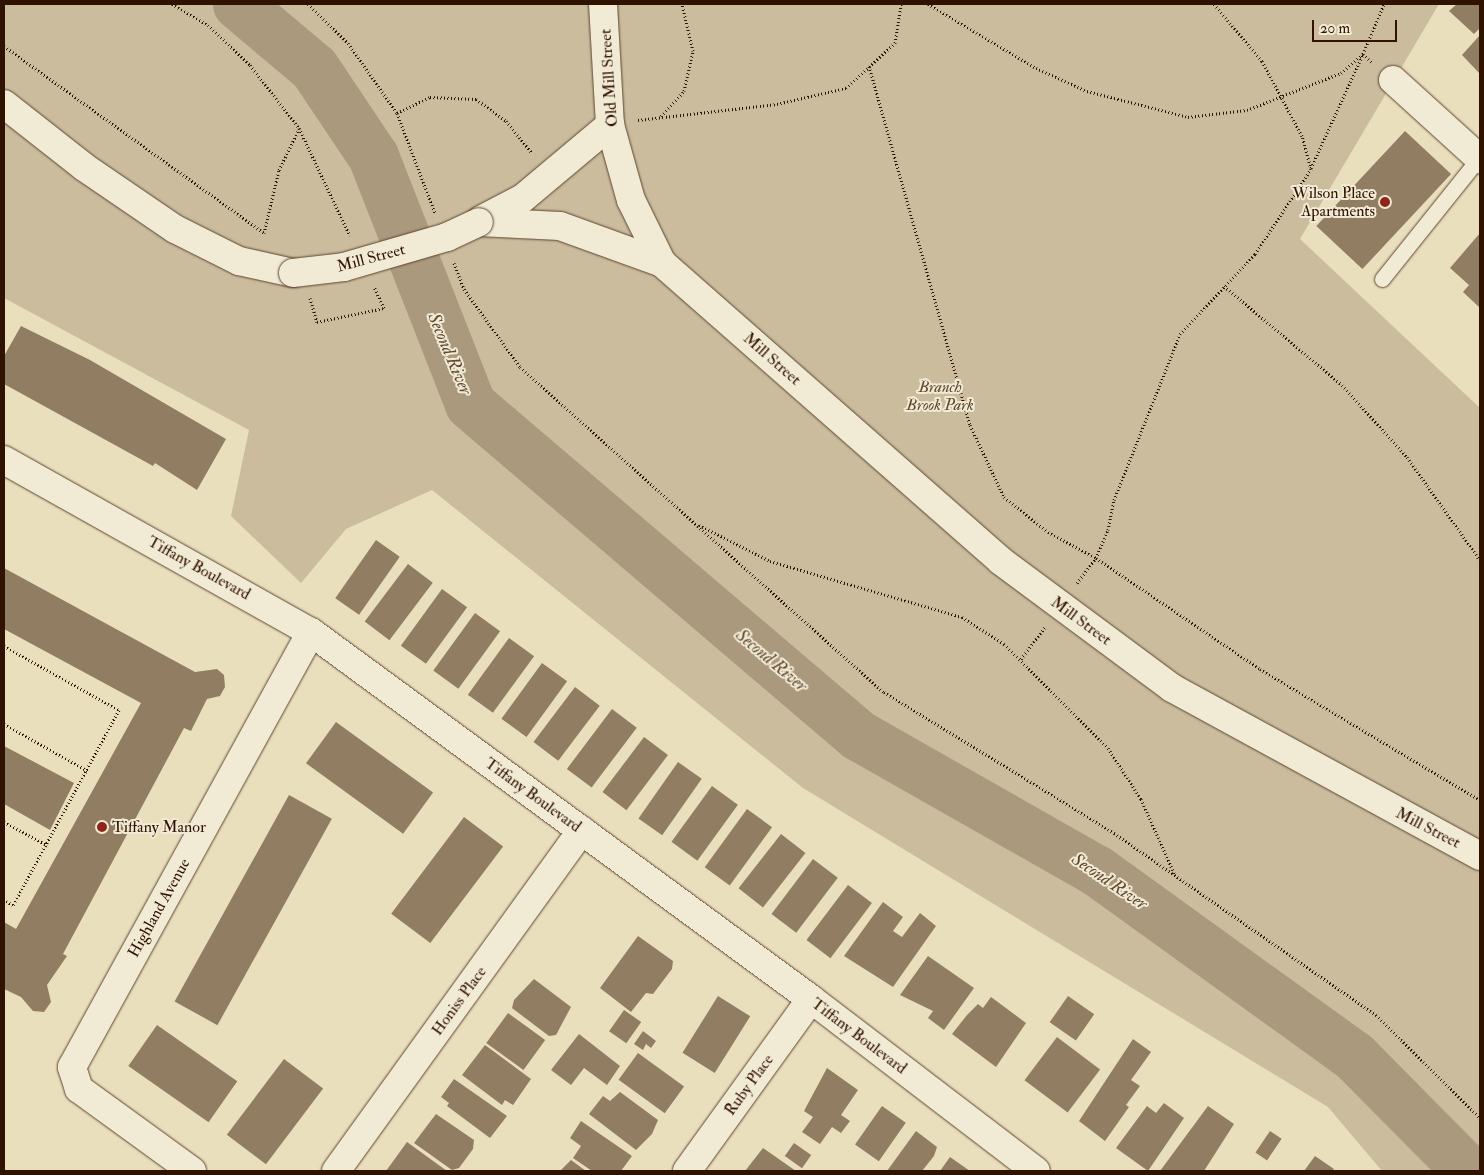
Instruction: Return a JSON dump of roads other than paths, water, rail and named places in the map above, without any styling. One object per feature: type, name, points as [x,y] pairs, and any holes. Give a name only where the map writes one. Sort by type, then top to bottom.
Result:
[{"type":"street","name":"Old Mill Street","points":[[603,4],[610,125],[632,200],[662,263]]},
{"type":"street","points":[[1393,80],[1480,158]]},
{"type":"street","name":"Mill Street","points":[[4,104],[84,166],[176,228],[239,261],[301,284],[344,267],[447,237],[479,222],[560,226],[662,263],[1001,561],[1172,688],[1480,856]]},
{"type":"street","points":[[479,222],[524,198],[610,125]]},
{"type":"street","name":"Tiffany Boulevard","points":[[4,460],[311,632],[812,999],[1035,1171]]},
{"type":"street","name":"Highland Avenue","points":[[192,1171],[84,1093],[73,1079],[74,1062],[311,632]]},
{"type":"street","name":"Honiss Place","points":[[336,1171],[582,830]]},
{"type":"street","name":"Ruby Place","points":[[687,1171],[812,999]]},
{"type":"lane","points":[[1382,279],[1480,158]]},
{"type":"waterway","name":"Second River","points":[[238,4],[314,68],[373,156],[470,404],[858,735],[1096,870],[1354,1056],[1468,1171]]},
{"type":"place","name":"Wilson Place Apartments","points":[[1385,202]]},
{"type":"place","name":"Tiffany Manor","points":[[102,827]]},
{"type":"park label","name":"Branch Brook Park","points":[[940,396]]}]
